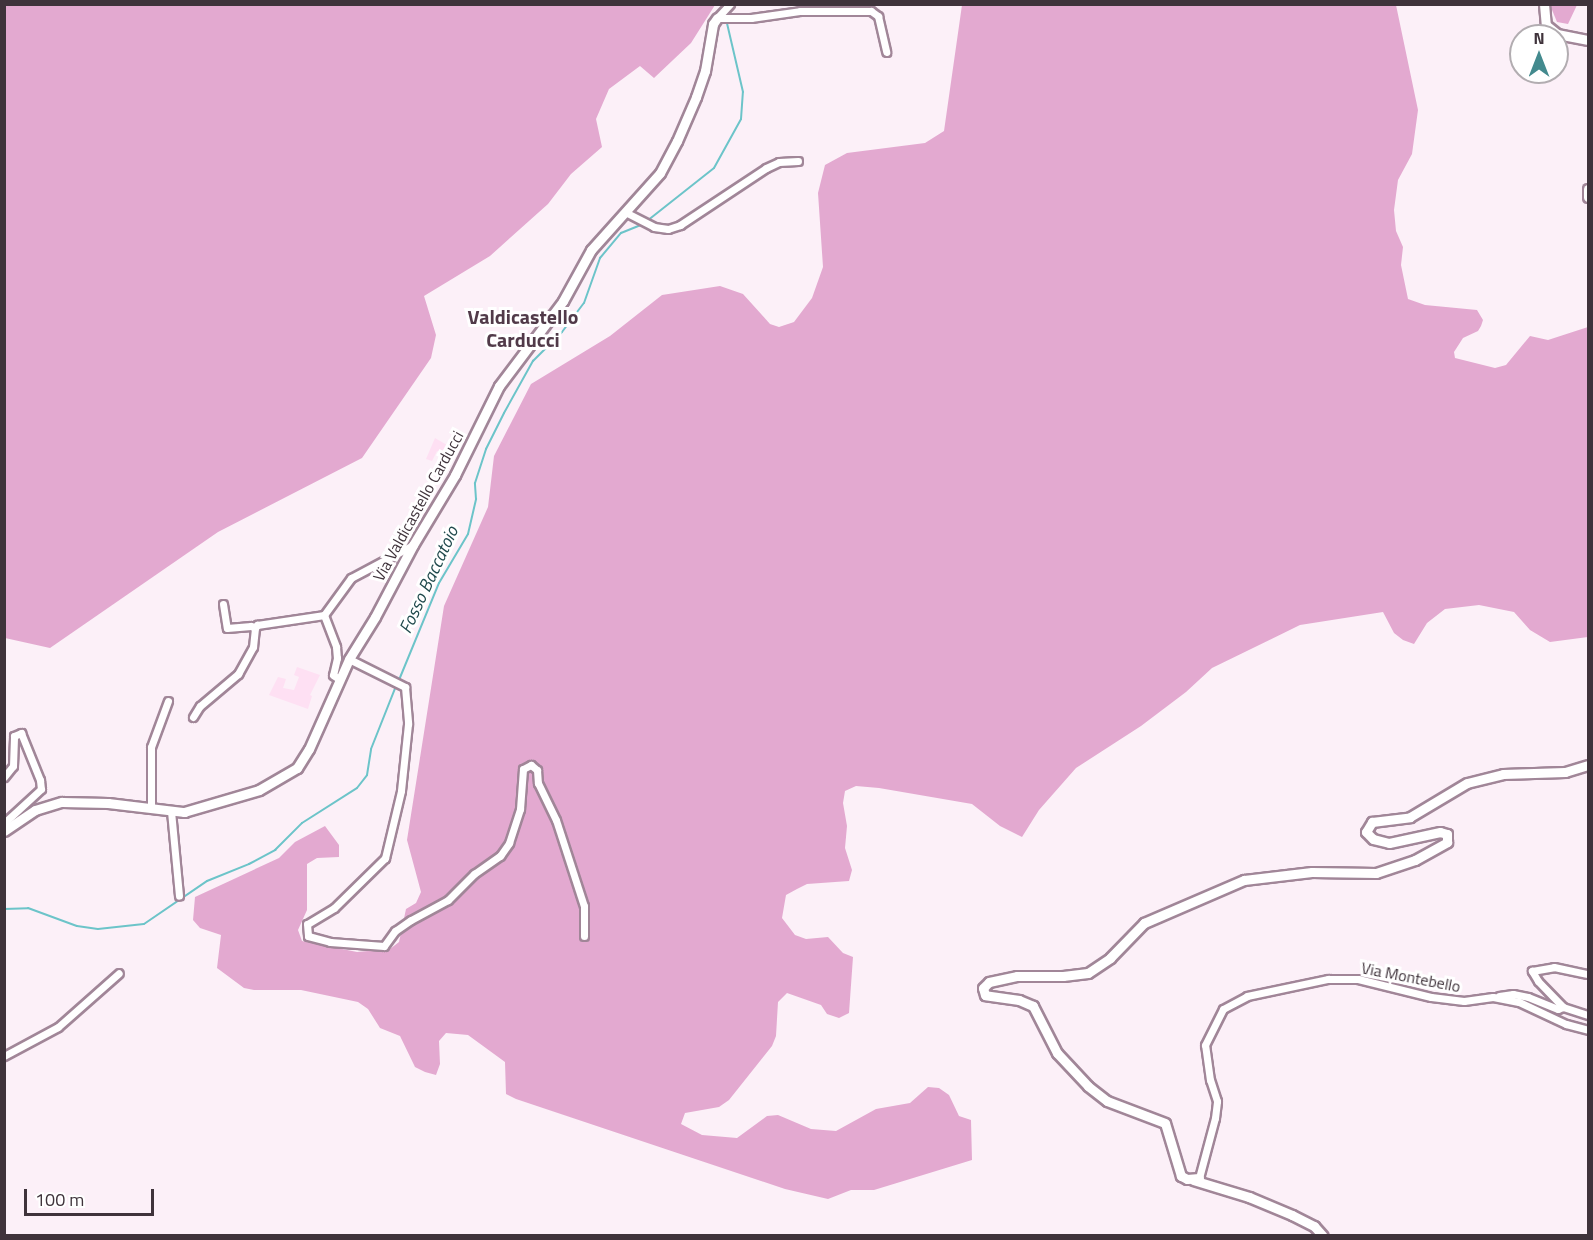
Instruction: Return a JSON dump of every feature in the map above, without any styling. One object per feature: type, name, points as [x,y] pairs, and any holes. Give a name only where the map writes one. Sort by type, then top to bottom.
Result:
[{"type":"street","name":"Via Valdicastello Carducci","points":[[5,830],[35,810],[62,802],[184,812],[259,790],[297,768],[309,749],[349,658],[375,617],[412,545],[455,475],[499,386],[563,302],[591,250],[627,213],[660,173],[677,141],[705,71],[714,24],[730,4]]},
{"type":"street","points":[[1544,4],[1546,25],[1557,34],[1588,40]]},
{"type":"street","points":[[717,18],[751,18],[800,11],[871,11],[878,16],[886,52]]},
{"type":"street","points":[[627,213],[654,227],[668,229],[680,225],[766,168],[778,162],[798,161]]},
{"type":"street","points":[[1588,189],[1588,197]]},
{"type":"street","points":[[193,717],[200,706],[238,674],[253,647],[255,628],[260,624],[324,615],[351,578],[412,545]]},
{"type":"street","points":[[223,604],[227,628],[251,626],[255,628]]},
{"type":"street","points":[[324,615],[336,647],[337,658],[333,675],[339,679]]},
{"type":"street","points":[[349,658],[398,682],[407,695],[406,753],[401,791],[385,858],[334,908],[307,924],[308,936],[351,944],[384,945],[395,932],[411,920],[448,900],[474,874],[500,855],[509,843],[520,808],[523,769],[531,765],[537,770],[538,783],[556,820],[584,906],[584,936]]},
{"type":"street","points":[[151,808],[151,747],[168,701]]},
{"type":"street","points":[[4,777],[14,766],[14,736],[21,734],[40,780],[41,789],[4,822]]},
{"type":"street","points":[[1323,1236],[1314,1226],[1292,1215],[1249,1197],[1181,1176],[1165,1123],[1107,1101],[1088,1086],[1057,1053],[1033,1006],[1019,1000],[985,995],[983,988],[989,982],[1017,975],[1063,976],[1088,973],[1110,958],[1144,924],[1244,880],[1312,872],[1376,873],[1415,860],[1447,842],[1447,834],[1440,832],[1389,843],[1372,839],[1366,832],[1372,822],[1410,817],[1467,783],[1503,774],[1565,772],[1588,765]]},
{"type":"street","points":[[171,811],[179,896]]},
{"type":"street","points":[[1586,974],[1554,967],[1532,971],[1538,981],[1563,1007],[1588,1015]]},
{"type":"street","points":[[4,1056],[58,1027],[119,973]]},
{"type":"street","name":"Via Montebello","points":[[1196,1179],[1215,1118],[1217,1101],[1210,1080],[1205,1045],[1223,1010],[1247,996],[1328,979],[1358,979],[1431,997],[1464,1001],[1493,997],[1519,1002],[1566,1024],[1588,1030]]},
{"type":"street","points":[[1493,997],[1513,994],[1528,997],[1558,1009],[1563,1007]]},
{"type":"shaded area","points":[[5,4],[715,5],[691,43],[654,78],[640,66],[609,89],[596,119],[602,147],[571,174],[548,204],[490,256],[424,296],[436,335],[431,358],[362,458],[218,532],[50,648],[5,638]]},
{"type":"shaded area","points":[[1550,4],[1577,5],[1568,24],[1557,22]]},
{"type":"shaded area","points":[[962,5],[1396,5],[1418,110],[1412,154],[1398,180],[1394,210],[1396,231],[1403,247],[1401,265],[1408,299],[1425,305],[1477,310],[1483,320],[1481,326],[1478,331],[1463,338],[1454,352],[1455,358],[1495,368],[1506,365],[1530,336],[1548,340],[1588,327],[1588,637],[1550,642],[1530,630],[1514,612],[1479,605],[1445,609],[1427,623],[1414,644],[1394,633],[1383,612],[1300,625],[1212,668],[1186,692],[1141,726],[1076,768],[1039,810],[1022,837],[1000,826],[972,804],[879,788],[856,786],[845,791],[843,803],[847,826],[845,848],[852,870],[849,881],[807,884],[786,895],[782,918],[795,935],[806,939],[828,937],[843,953],[853,957],[849,1013],[839,1018],[827,1014],[821,1005],[787,993],[778,1002],[776,1036],[772,1046],[729,1100],[719,1107],[685,1113],[681,1124],[702,1135],[737,1138],[767,1116],[778,1115],[811,1129],[836,1131],[876,1109],[910,1103],[928,1087],[939,1088],[949,1095],[959,1116],[971,1120],[972,1160],[874,1190],[851,1190],[828,1199],[785,1189],[516,1099],[506,1094],[505,1062],[468,1035],[446,1033],[439,1041],[440,1064],[436,1075],[425,1072],[415,1067],[400,1036],[380,1028],[368,1009],[358,1002],[301,990],[244,988],[217,968],[221,935],[200,928],[193,920],[195,897],[279,858],[295,842],[325,826],[339,845],[339,857],[317,858],[307,864],[307,910],[298,930],[302,941],[357,952],[390,949],[399,942],[406,909],[416,903],[421,892],[407,840],[444,606],[488,507],[494,456],[531,384],[610,336],[662,295],[720,286],[743,294],[770,324],[779,327],[794,322],[812,298],[823,267],[818,193],[825,165],[847,153],[925,143],[944,131]]},
{"type":"shaded area","points":[[435,438],[452,448],[449,456],[437,451],[432,461],[426,459]]},
{"type":"shaded area","points":[[297,667],[320,675],[310,695],[312,696],[308,709],[269,695],[278,677],[286,679],[283,688],[294,690],[299,677],[294,675]]},
{"type":"waterway","name":"Fosso Baccatoio","points":[[647,221],[714,168],[741,119],[743,92],[726,19]]},
{"type":"waterway","name":"Fosso Baccatoio","points":[[399,680],[439,583],[468,534],[476,499],[475,483],[486,449],[504,413],[533,361],[562,332],[584,303],[600,258],[621,233],[643,224]]},
{"type":"waterway","name":"Fosso Baccatoio","points":[[4,909],[28,908],[77,926],[98,929],[144,924],[207,881],[249,864],[275,850],[302,823],[357,788],[367,775],[371,749],[396,686]]},
{"type":"district","name":"Valdicastello Carducci","points":[[523,328]]}]
